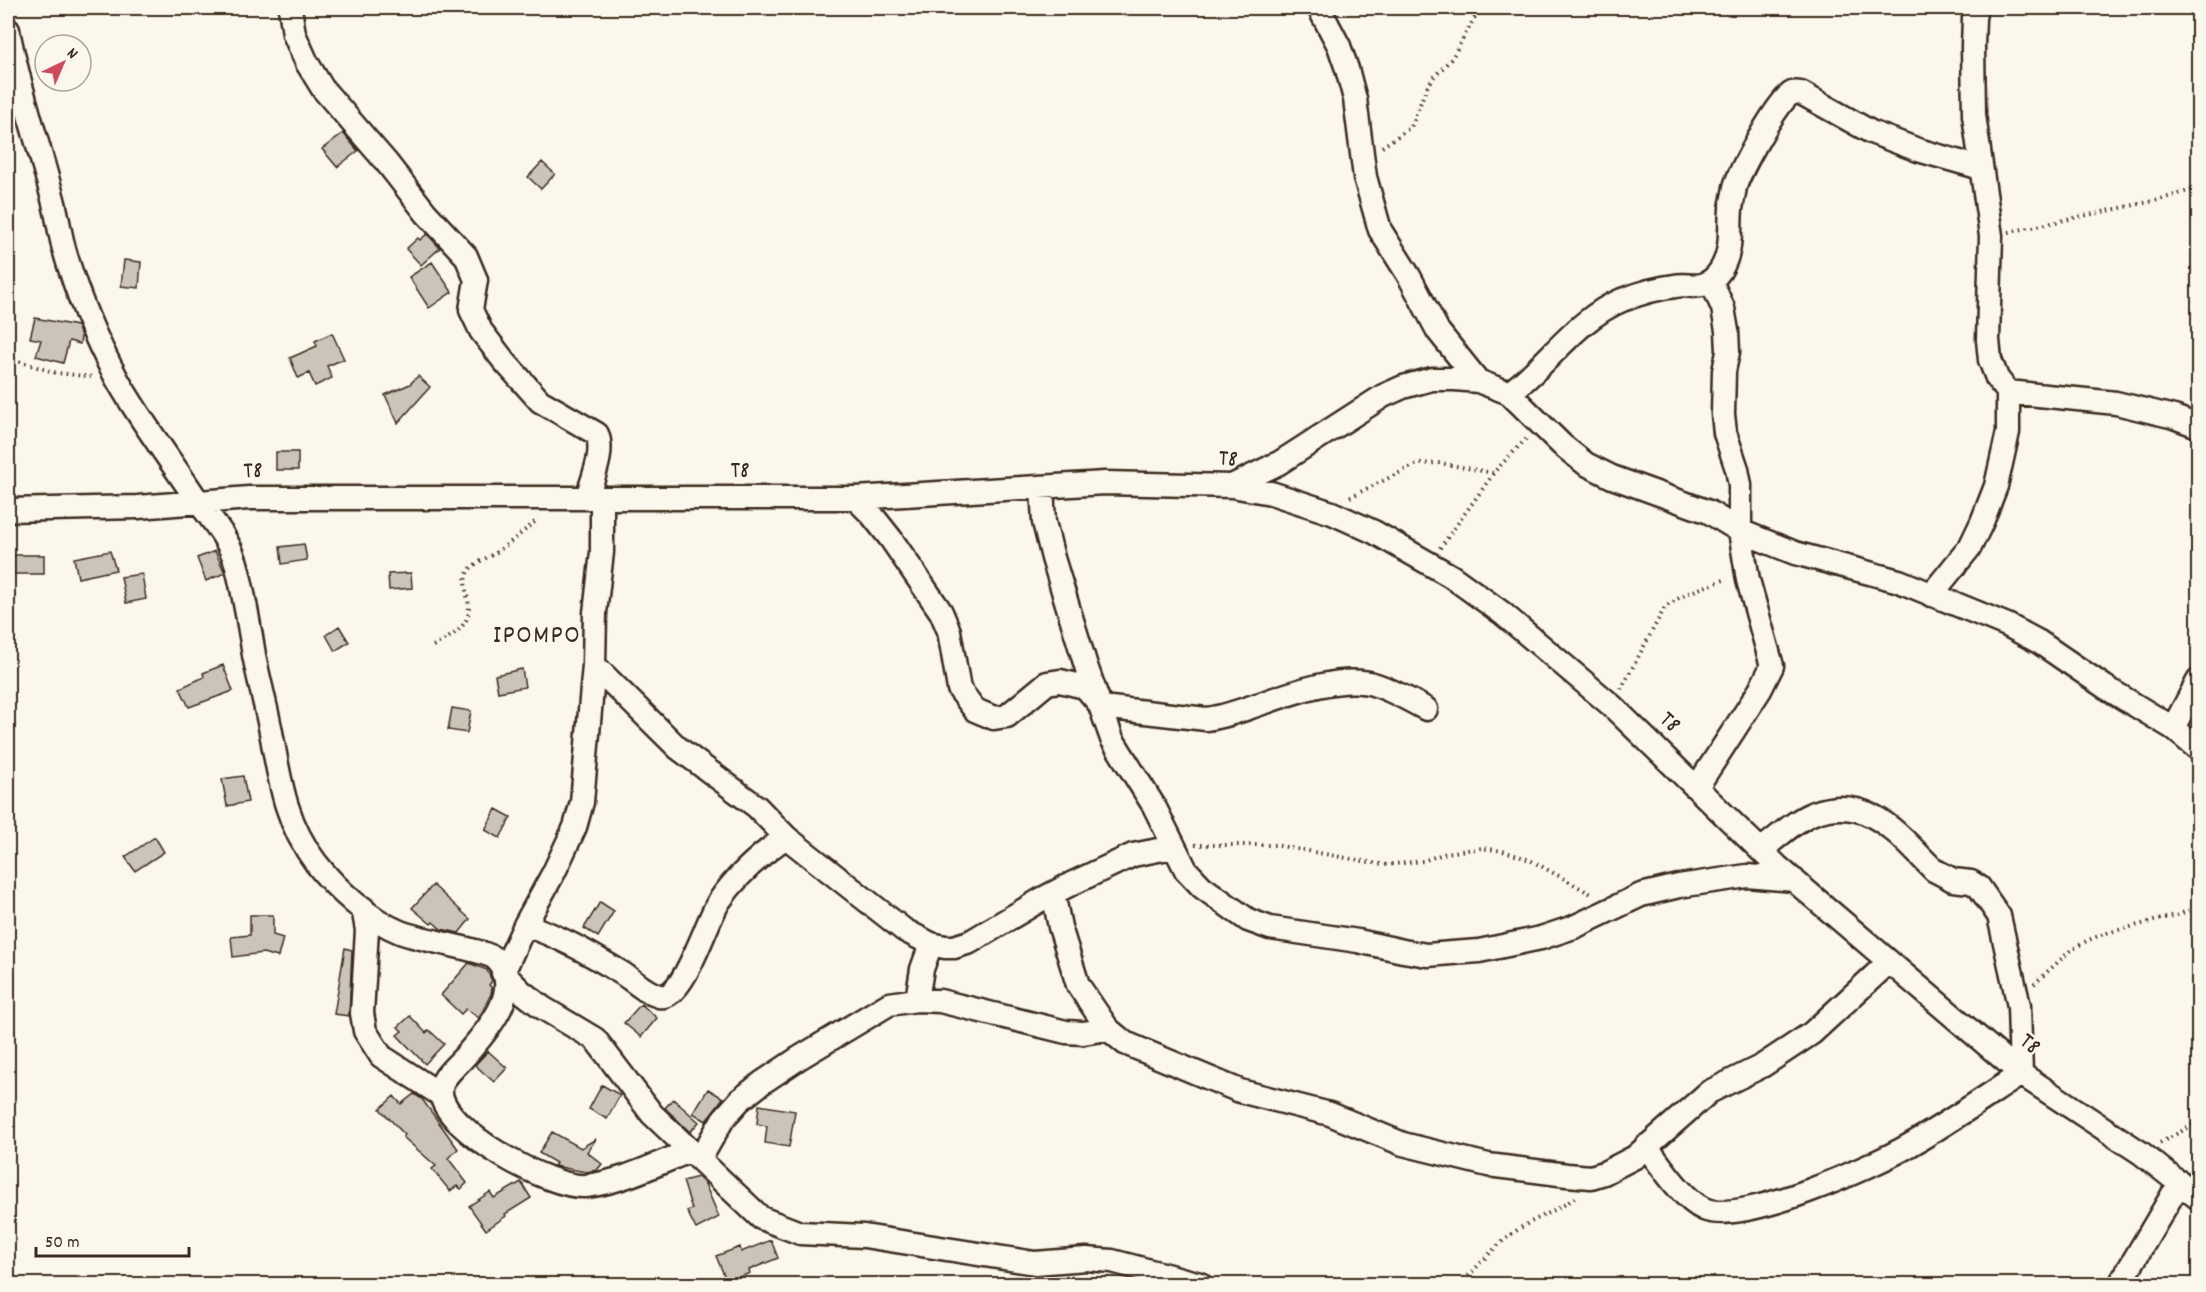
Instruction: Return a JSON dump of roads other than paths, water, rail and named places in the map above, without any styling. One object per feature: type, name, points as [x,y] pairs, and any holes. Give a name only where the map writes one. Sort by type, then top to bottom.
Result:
[{"type":"street","points":[[290,8],[294,34],[307,63],[323,89],[387,163],[426,213],[466,256],[476,280],[471,310],[481,331],[504,362],[540,401],[597,434],[599,451],[594,498],[602,552],[595,613],[594,665],[582,802],[575,827],[503,973]]},
{"type":"street","points":[[1319,8],[1339,46],[1347,69],[1355,99],[1365,177],[1380,230],[1409,276],[1438,331],[1478,381]]},
{"type":"street","points":[[1931,595],[1970,547],[1996,486],[2008,432],[2007,392],[1997,378],[1988,340],[1991,236],[1972,82],[1974,18],[1977,8]]},
{"type":"street","points":[[8,30],[23,97],[55,205],[63,244],[77,293],[93,333],[147,428],[217,524],[235,561],[287,810],[298,837],[317,865],[338,888],[381,922],[401,933],[483,952],[496,959],[503,973],[507,986],[500,1009],[484,1033],[442,1083],[441,1095],[448,1110],[461,1125],[487,1147],[510,1161],[560,1182],[581,1186],[608,1182],[695,1155],[732,1108],[763,1082],[889,1005],[917,1000],[940,1001],[1046,1029],[1083,1033],[1108,1029]]},
{"type":"street","points":[[1509,393],[1525,381],[1596,314],[1621,301],[1651,291],[1676,285],[1700,285],[1711,281],[1719,272],[1729,249],[1731,208],[1736,183],[1770,120],[1792,93],[1801,93],[1871,132],[1918,150],[1981,168]]},
{"type":"street","points":[[1697,787],[1724,742],[1760,690],[1772,666],[1755,611],[1740,531],[1740,485],[1725,433],[1723,414],[1728,352],[1727,331],[1723,308],[1711,281]]},
{"type":"street","points":[[1232,486],[1279,464],[1383,396],[1403,387],[1432,380],[1455,378],[1478,381],[1509,393],[1562,445],[1586,464],[1643,490],[1674,498],[1709,512],[1740,531],[1795,553],[1899,581],[2007,626],[2038,642],[2105,687],[2173,728],[2199,749]]},
{"type":"street","points":[[2007,392],[2116,403],[2174,417],[2199,426]]},
{"type":"street","name":"T8","points":[[8,510],[138,507],[249,498],[855,498],[1105,483],[1232,486],[1271,493],[1325,511],[1374,532],[1451,576],[1502,613],[1611,705],[1794,880],[2021,1074],[2141,1153],[2199,1198]]},
{"type":"street","points":[[1042,487],[1044,522],[1053,558],[1086,666],[1112,739],[1154,806],[1186,870],[1202,887],[1248,920],[1270,928],[1358,940],[1426,955],[1479,951],[1541,938],[1574,927],[1653,892],[1747,876],[1794,880]]},
{"type":"street","points":[[855,498],[891,539],[941,612],[949,631],[959,689],[975,710],[994,718],[1007,716],[1047,683],[1060,681],[1085,687],[1102,707],[1212,718],[1291,693],[1318,686],[1344,683],[1373,684],[1426,709]]},
{"type":"street","points":[[594,665],[678,748],[757,807],[786,837],[903,930],[931,944],[954,947],[970,942],[1053,893],[1133,855],[1173,847]]},
{"type":"street","points":[[2173,728],[2199,681]]},
{"type":"street","points":[[1646,1146],[1691,1200],[1705,1209],[1723,1213],[1738,1211],[1800,1193],[1907,1146],[2021,1074],[2019,1006],[2005,934],[1999,916],[1979,886],[1971,882],[1953,880],[1934,870],[1898,835],[1864,810],[1832,808],[1812,813],[1761,850]]},
{"type":"street","points":[[525,925],[549,933],[585,952],[648,991],[660,996],[669,994],[679,984],[689,967],[708,921],[724,894],[749,864],[786,837]]},
{"type":"street","points":[[1053,893],[1060,927],[1078,985],[1108,1029],[1125,1043],[1240,1090],[1330,1114],[1403,1144],[1515,1170],[1590,1177],[1635,1157],[1709,1092],[1754,1070],[1798,1044],[1835,1014],[1890,962]]},
{"type":"street","points":[[363,908],[367,930],[362,1013],[365,1030],[381,1056],[441,1095]]},
{"type":"street","points":[[917,1000],[922,969],[931,944]]},
{"type":"street","points":[[503,973],[543,1008],[595,1038],[652,1114],[761,1218],[800,1233],[864,1236],[1035,1263],[1086,1259],[1112,1261],[1200,1284]]},
{"type":"street","points":[[2120,1284],[2180,1182]]},
{"type":"district","name":"IPOMPO","points":[[537,636]]}]
